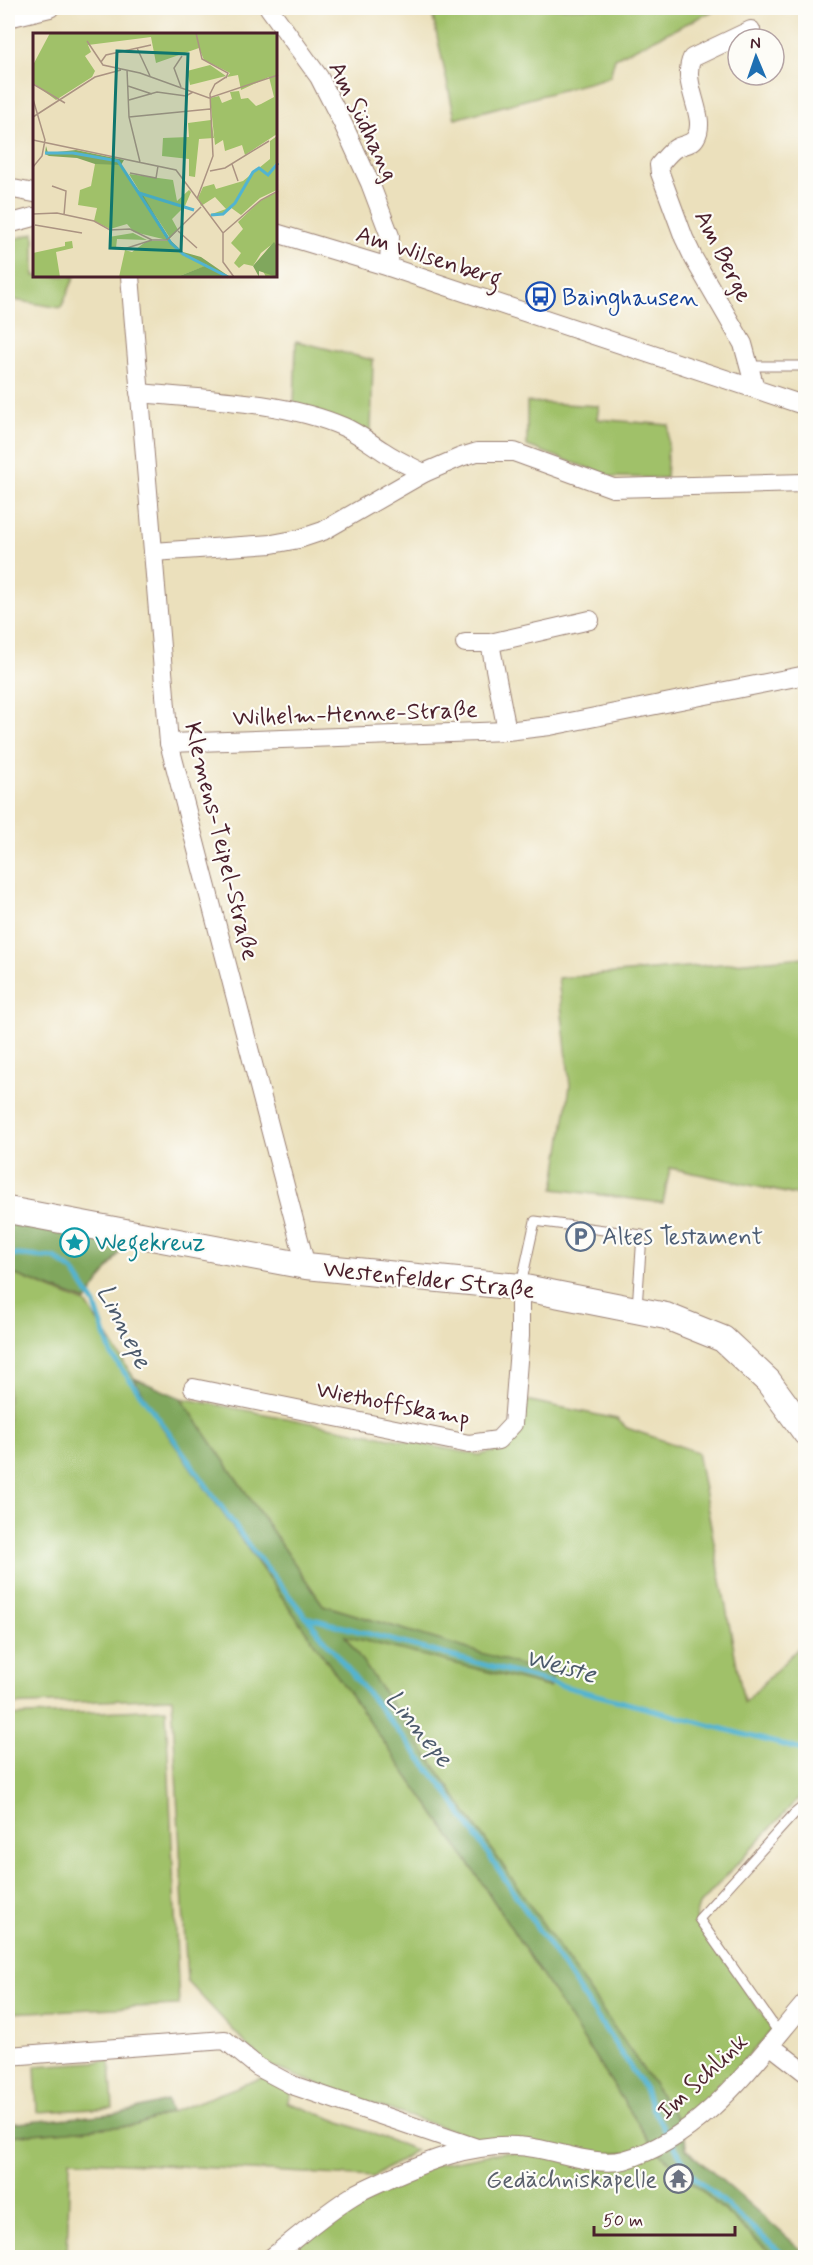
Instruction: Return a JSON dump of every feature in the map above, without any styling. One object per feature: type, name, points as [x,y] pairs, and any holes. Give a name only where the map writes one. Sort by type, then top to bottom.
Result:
[{"type":"main road","name":"Westenfelder Straße","points":[[8,1210],[306,1266],[520,1287],[666,1316],[723,1339],[768,1381],[806,1433]]},
{"type":"street","points":[[8,18],[50,8]]},
{"type":"street","name":"Am Südhang","points":[[269,8],[319,77],[352,144],[390,236],[389,267]]},
{"type":"street","name":"Am Berge","points":[[726,42],[692,58],[688,65],[689,82],[699,122],[698,135],[692,142],[674,149],[659,165],[684,238],[736,331],[755,388]]},
{"type":"street","points":[[8,188],[33,193]]},
{"type":"street","points":[[8,224],[33,217]]},
{"type":"street","name":"Am Wilsenberg","points":[[278,234],[389,267],[806,406]]},
{"type":"street","name":"Klemens-Teipel-Straße","points":[[130,278],[169,743],[306,1266]]},
{"type":"street","points":[[139,393],[276,408],[314,417],[344,427],[424,473]]},
{"type":"street","points":[[153,552],[272,544],[299,539],[323,531],[424,473],[461,456],[477,452],[514,452],[613,488],[806,483]]},
{"type":"street","points":[[465,643],[490,643],[590,620]]},
{"type":"street","name":"Wilhelm-Henne-Straße","points":[[490,643],[507,731]]},
{"type":"street","name":"Wilhelm-Henne-Straße","points":[[169,743],[507,731],[550,726],[806,675]]},
{"type":"street","name":"Wiethoffskamp","points":[[193,1388],[469,1444],[498,1440],[513,1424],[520,1336],[520,1287]]},
{"type":"street","name":"Im Schlink","points":[[271,2258],[355,2194],[430,2160],[477,2148],[517,2146],[540,2148],[595,2162],[622,2161],[655,2149],[685,2130],[723,2096],[806,2002]]},
{"type":"street","name":"Im Schlink","points":[[775,2039],[806,2073]]},
{"type":"street","points":[[8,2056],[225,2040],[258,2067],[292,2085],[477,2148]]},
{"type":"lane","points":[[749,366],[806,366]]},
{"type":"lane","points":[[520,1287],[535,1221],[642,1235],[637,1310]]},
{"type":"lane","points":[[775,2039],[699,1919],[794,1814],[806,1804]]},
{"type":"green space","points":[[431,8],[719,8],[615,58],[610,77],[455,119]]},
{"type":"green space","points":[[33,233],[33,278],[74,278],[61,308],[8,299],[8,241]]},
{"type":"green space","points":[[296,341],[373,360],[371,433],[294,406]]},
{"type":"green space","points":[[527,402],[599,406],[597,419],[669,425],[666,478],[613,477],[527,446]]},
{"type":"green space","points":[[805,957],[805,1197],[670,1168],[663,1203],[554,1189],[570,1086],[558,978]]},
{"type":"green space","points":[[8,1224],[126,1243],[86,1301],[8,1272]]},
{"type":"green space","points":[[8,1272],[86,1303],[161,1425],[473,1869],[652,2145],[625,2153],[597,2154],[488,2142],[353,2098],[265,2064],[187,1981],[172,1698],[8,1705]]},
{"type":"green space","points":[[134,1378],[181,1398],[323,1605],[553,1675],[549,1687],[345,1636],[682,2126],[652,2145],[473,1869],[161,1425]]},
{"type":"green space","points":[[181,1398],[479,1455],[506,1449],[520,1432],[525,1400],[617,1419],[627,1428],[697,1452],[744,1703],[805,1641],[806,1790],[699,1905],[695,1918],[773,2029],[682,2126],[344,1635],[549,1687],[553,1675],[323,1605]]},
{"type":"green space","points":[[166,1709],[179,2005],[8,2013],[8,1716]]},
{"type":"green space","points":[[110,2061],[113,2108],[37,2112],[35,2066]]},
{"type":"green space","points":[[261,2078],[293,2090],[287,2102],[416,2150],[374,2177],[70,2160],[67,2257],[8,2257],[8,2136],[137,2125]]},
{"type":"green space","points":[[167,2101],[171,2112],[137,2125],[8,2136],[8,2124],[121,2113]]},
{"type":"green space","points":[[685,2135],[686,2149],[805,2253],[805,2257],[775,2257],[659,2152]]},
{"type":"green space","points":[[504,2152],[546,2156],[659,2152],[775,2257],[285,2258],[336,2211],[423,2167]]},
{"type":"waterway","name":"Linnepe","points":[[8,1254],[55,1258],[74,1272],[95,1305],[112,1356],[249,1546],[444,1788],[645,2089],[652,2108],[691,2174],[787,2258]]},
{"type":"waterway","name":"Weiste","points":[[306,1617],[806,1751]]},
{"type":"place","name":"Bainghausen","points":[[541,297]]},
{"type":"place","name":"Altes Testament","points":[[581,1236]]},
{"type":"place","name":"Wegekreuz","points":[[74,1242]]},
{"type":"place","name":"Gedächniskapelle","points":[[678,2179]]}]
